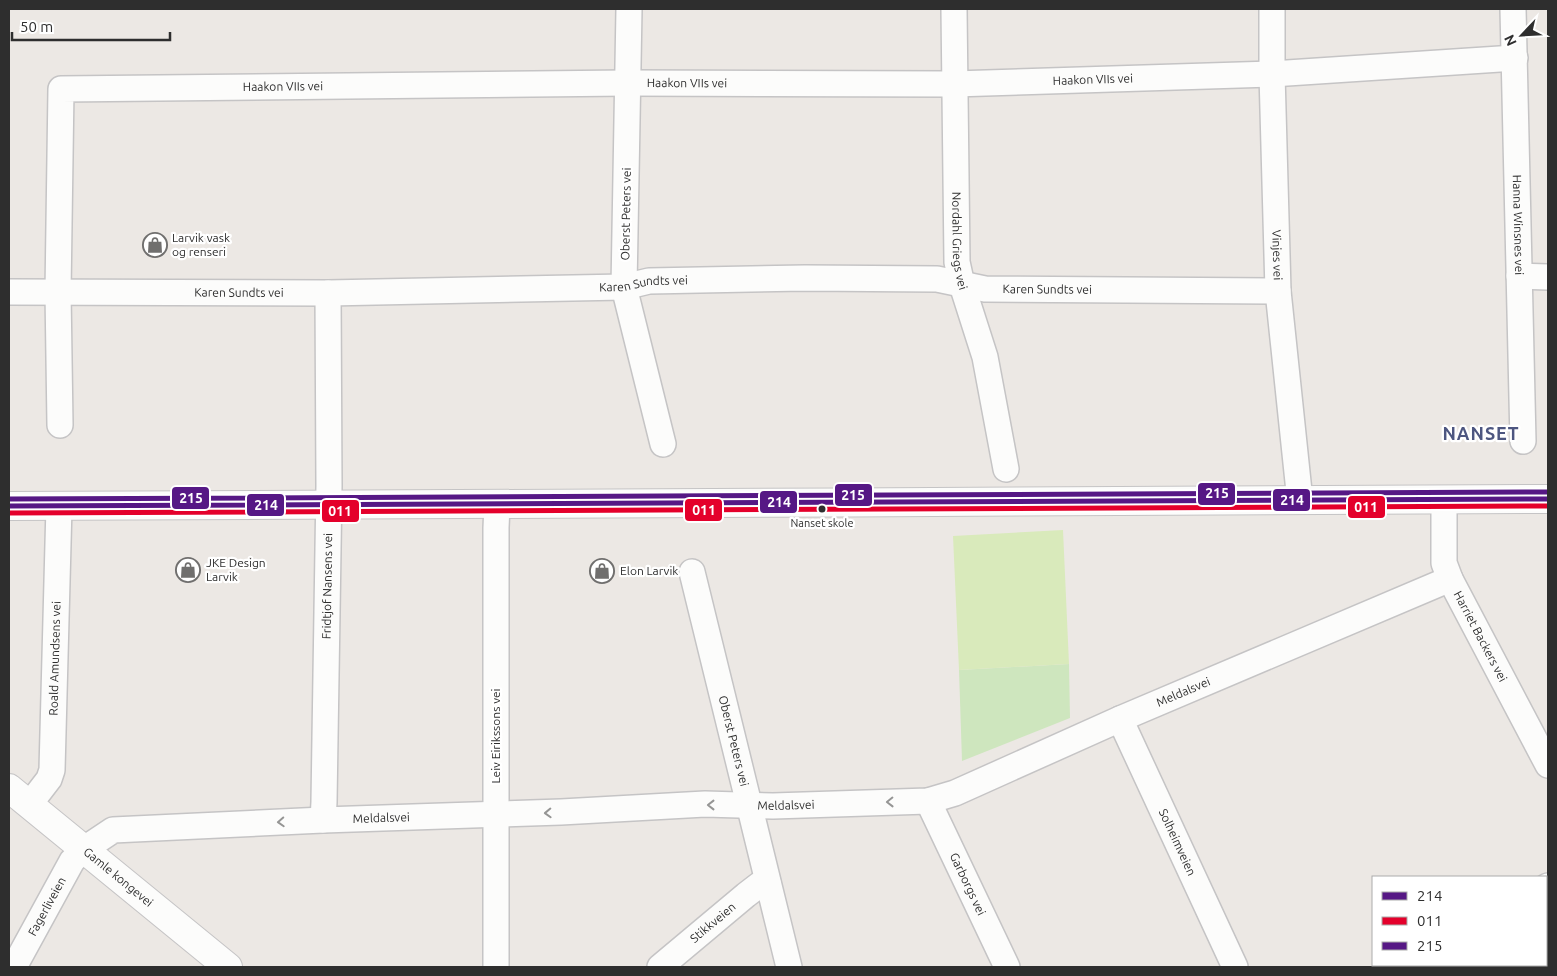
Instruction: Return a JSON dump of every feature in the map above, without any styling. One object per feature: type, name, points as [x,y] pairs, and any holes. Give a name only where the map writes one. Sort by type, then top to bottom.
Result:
[{"type":"main road","points":[[9,506],[1548,499]]},
{"type":"main road","name":"Gamle kongevei","points":[[9,788],[228,967]]},
{"type":"street","name":"Oberst Peters vei","points":[[629,9],[624,287],[663,444]]},
{"type":"street","name":"Nordahl Griegs vei","points":[[954,9],[957,262],[962,285],[985,358],[1006,469]]},
{"type":"street","name":"Vinjes vei","points":[[1272,9],[1278,291],[1300,501]]},
{"type":"street","name":"Hanna Winsnes vei","points":[[1513,9],[1523,441]]},
{"type":"street","name":"Haakon VIIs vei","points":[[58,292],[61,89],[628,83],[954,84],[1272,74],[1515,58]]},
{"type":"street","points":[[1519,276],[1548,276]]},
{"type":"street","name":"Karen Sundts vei","points":[[9,292],[328,293],[624,287],[648,281],[805,278],[937,279],[986,289],[1278,291]]},
{"type":"street","points":[[58,292],[60,425]]},
{"type":"street","name":"Fridtjof Nansens vei","points":[[323,820],[328,505],[328,293]]},
{"type":"street","name":"Harriet Backers vei","points":[[1444,500],[1444,563],[1450,579],[1548,765]]},
{"type":"street","name":"Leiv Eirikssons vei","points":[[496,967],[496,528],[498,505]]},
{"type":"street","name":"Roald Amundsens vei","points":[[30,805],[49,780],[52,770],[59,506]]},
{"type":"street","name":"Oberst Peters vei","points":[[692,572],[789,967]]},
{"type":"street","name":"Meldalsvei","points":[[83,850],[113,830],[323,820],[497,815],[705,804],[773,806],[928,801],[955,793],[1120,719],[1450,579]]},
{"type":"street","name":"Solheimveien","points":[[1120,719],[1235,967]]},
{"type":"street","name":"Garborgs vei","points":[[928,801],[1007,967]]},
{"type":"street","name":"Fagerliveien","points":[[14,967],[72,861],[83,850]]},
{"type":"street","name":"Stikkveien","points":[[660,967],[746,894],[768,883]]},
{"type":"green space","points":[[1063,530],[1069,664],[959,670],[953,536]]},
{"type":"green space","points":[[1069,664],[1070,718],[962,761],[959,670]]},
{"type":"transit line","name":"215","points":[[9,499],[1548,492]]},
{"type":"transit line","name":"214","points":[[9,506],[1548,499]]},
{"type":"transit line","name":"011","points":[[9,513],[1548,506]]},
{"type":"place","name":"Larvik vask og renseri","points":[[155,245]]},
{"type":"place","name":"Nanset skole","points":[[822,509]]},
{"type":"place","name":"JKE Design Larvik","points":[[188,570]]},
{"type":"place","name":"Elon Larvik","points":[[602,571]]},
{"type":"district","name":"NANSET","points":[[1481,434]]}]
